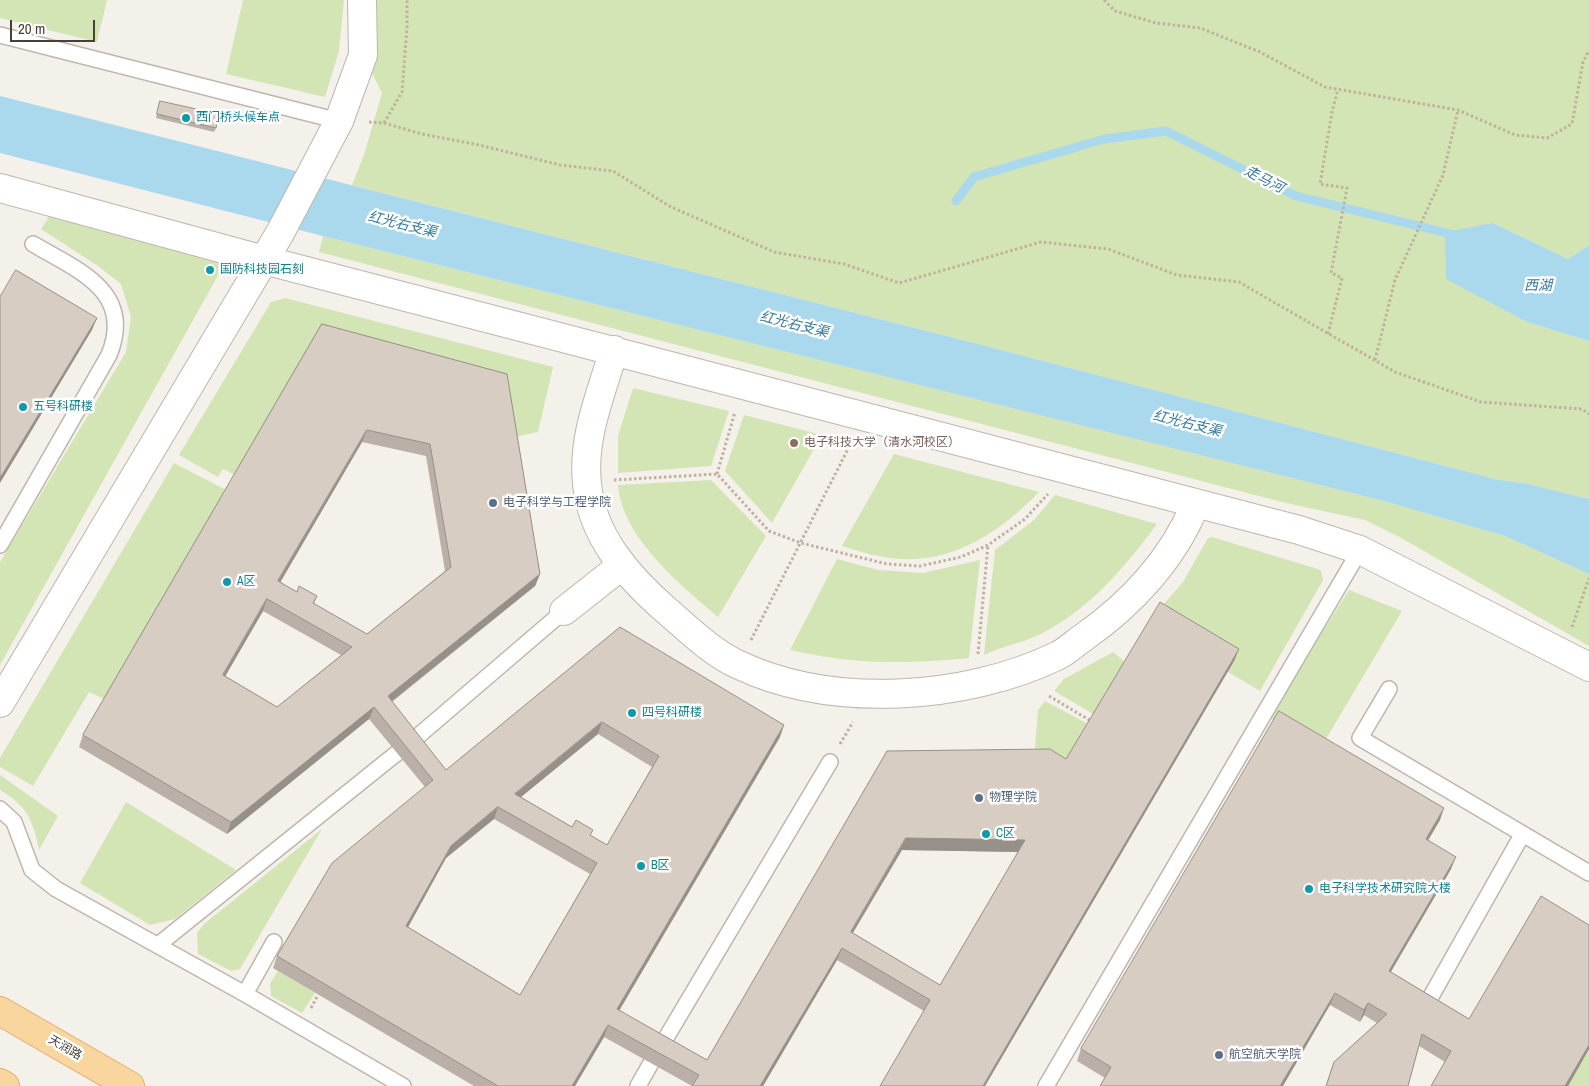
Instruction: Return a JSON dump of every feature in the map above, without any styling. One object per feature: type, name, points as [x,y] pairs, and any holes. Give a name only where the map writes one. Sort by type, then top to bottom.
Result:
[{"type":"main road","name":"天润路","points":[[0,1011],[130,1086]]},
{"type":"main road","points":[[0,1083],[5,1086]]},
{"type":"street","points":[[0,703],[280,233],[318,164],[339,121],[363,54],[362,0]]},
{"type":"street","points":[[0,188],[264,260],[614,350],[1195,505],[1299,530],[1360,550],[1589,667]]},
{"type":"street","points":[[614,350],[594,408],[588,436],[587,484],[592,510],[603,539],[621,566],[658,603],[699,639],[737,665],[769,677],[820,690],[869,695],[974,685],[1059,655],[1099,626],[1150,578],[1183,533],[1195,505]]},
{"type":"street","points":[[564,611],[621,566]]},
{"type":"lane","points":[[0,35],[339,121]]},
{"type":"lane","points":[[0,545],[109,355],[116,339],[113,308],[104,290],[85,275],[32,244]]},
{"type":"lane","points":[[1046,1086],[1360,550]]},
{"type":"lane","points":[[410,743],[564,611]]},
{"type":"lane","points":[[1389,689],[1360,738],[1589,873]]},
{"type":"lane","points":[[158,945],[397,753]]},
{"type":"lane","points":[[660,1048],[830,762]]},
{"type":"lane","points":[[0,809],[14,822],[32,870],[56,889],[158,945],[403,1086]]},
{"type":"lane","points":[[1425,1007],[1522,835]]},
{"type":"lane","points":[[244,994],[274,942]]},
{"type":"lane","points":[[638,1086],[651,1063]]},
{"type":"path","points":[[384,123],[402,92],[407,0]]},
{"type":"path","points":[[1104,0],[1116,11],[1156,23],[1200,28],[1260,52],[1325,87],[1458,110],[1515,135],[1547,138],[1572,124],[1583,62],[1589,50]]},
{"type":"path","points":[[1328,334],[1342,278],[1331,273],[1347,188],[1320,184],[1332,112],[1338,89]]},
{"type":"path","points":[[1375,360],[1395,280],[1443,175],[1458,110]]},
{"type":"path","points":[[339,121],[384,123],[422,134],[479,145],[560,165],[613,171],[671,207],[774,252],[844,264],[899,283],[1041,242],[1108,249],[1177,275],[1239,282],[1395,372],[1482,402],[1582,409],[1589,414]]},
{"type":"path","points":[[717,474],[736,406]]},
{"type":"path","points":[[737,665],[855,436]]},
{"type":"path","points":[[587,484],[617,480],[717,474]]},
{"type":"path","points":[[717,474],[769,531],[801,543],[887,564],[920,566],[961,557],[988,545],[1024,519],[1050,491]]},
{"type":"path","points":[[974,685],[988,545]]},
{"type":"path","points":[[1582,597],[1589,578]]},
{"type":"path","points":[[830,762],[869,695]]},
{"type":"path","points":[[1049,696],[1091,721]]},
{"type":"green space","points":[[0,0],[107,0],[97,42],[0,18]]},
{"type":"green space","points":[[243,0],[344,0],[339,51],[325,97],[226,74]]},
{"type":"green space","points":[[362,0],[1589,0],[1589,245],[1568,259],[1493,223],[1527,322],[1589,341],[1589,499],[1524,483],[1499,480],[986,346],[352,185],[364,155],[382,93],[363,55]]},
{"type":"green space","points":[[51,213],[225,263],[0,665],[0,562],[126,352],[131,317],[121,284],[98,266],[41,229]]},
{"type":"green space","points":[[323,236],[1380,500],[1505,536],[1589,574],[1589,646],[1403,539],[1365,520],[1286,503],[319,252]]},
{"type":"green space","points":[[285,298],[553,367],[538,432],[511,438],[503,386],[237,476],[223,469],[218,477],[179,455],[271,302]]},
{"type":"green space","points":[[633,388],[729,411],[711,466],[618,473],[618,436]]},
{"type":"green space","points":[[744,415],[822,435],[772,523],[725,471]]},
{"type":"green space","points":[[894,454],[1039,492],[1005,523],[967,546],[947,554],[903,559],[874,555],[842,546]]},
{"type":"green space","points":[[174,463],[228,491],[106,700],[89,692],[33,786],[0,767],[0,758]]},
{"type":"green space","points":[[711,480],[766,536],[718,617],[671,575],[642,542],[630,523],[622,505],[618,485]]},
{"type":"green space","points":[[1055,495],[1157,524],[1119,571],[1091,600],[1059,624],[1041,634],[984,655],[995,550],[1034,520]]},
{"type":"green space","points":[[1212,537],[1321,570],[1323,580],[1260,691],[1228,672],[1155,614],[1183,582],[1208,538]]},
{"type":"green space","points":[[837,559],[878,570],[923,573],[980,560],[969,658],[879,662],[858,661],[790,650]]},
{"type":"green space","points":[[1349,590],[1402,611],[1320,749],[1268,717]]},
{"type":"green space","points":[[1113,652],[1126,663],[1095,715],[1054,691],[1064,679]]},
{"type":"green space","points":[[1045,701],[1088,724],[1061,771],[1034,761],[1038,710]]},
{"type":"green space","points":[[0,775],[58,816],[39,850],[31,822],[23,808],[0,790]]},
{"type":"green space","points":[[126,802],[236,870],[175,919],[150,925],[80,883]]},
{"type":"green space","points":[[322,829],[240,969],[231,971],[198,954],[197,933],[204,924]]},
{"type":"green space","points":[[278,971],[315,993],[302,1013],[271,996],[270,984]]},
{"type":"green space","points":[[1589,1049],[1589,1086],[1568,1086]]},
{"type":"water","name":"红光右支渠","points":[[0,96],[986,346],[1499,480],[1524,483],[1589,499],[1589,574],[1505,536],[1380,500],[323,236],[0,153]]},
{"type":"water","name":"西湖","points":[[1493,223],[1568,259],[1589,245],[1589,341],[1527,322],[1446,279],[1445,232]]},
{"type":"building","name":"西门桥头候车点","points":[[160,101],[219,114],[216,128],[157,114]]},
{"type":"building","name":"五号科研楼","points":[[16,270],[97,318],[0,478],[0,297]]},
{"type":"building","name":"四号科研楼","points":[[322,324],[507,374],[540,574],[388,696],[446,770],[620,627],[784,725],[617,1009],[707,1060],[887,751],[1050,749],[1066,759],[1160,602],[1239,649],[983,1086],[880,1086],[930,1000],[842,948],[760,1086],[692,1086],[699,1075],[608,1025],[572,1086],[498,1086],[277,956],[332,863],[433,780],[374,707],[231,822],[83,735]],"holes":[[[367,430],[430,444],[451,567],[367,634],[313,603],[317,596],[299,586],[297,592],[278,581]],[[267,599],[352,647],[277,707],[223,675]],[[602,722],[659,756],[607,845],[590,835],[593,830],[576,820],[572,827],[515,794]],[[498,807],[597,863],[520,995],[406,926],[451,846]],[[906,838],[1025,840],[940,985],[851,932]]]},
{"type":"building","name":"电子科学技术研究院大楼","points":[[1279,711],[1444,808],[1426,839],[1456,857],[1389,971],[1469,1019],[1541,896],[1589,925],[1589,1045],[1565,1086],[1431,1086],[1451,1051],[1422,1034],[1408,1086],[1326,1086],[1334,1062],[1387,1014],[1368,1003],[1364,1010],[1335,993],[1280,1086],[1100,1086],[1111,1067],[1081,1049]]},
{"type":"waterway","name":"走马河","points":[[956,201],[974,177],[1104,139],[1166,131],[1296,196],[1455,235]]},
{"type":"place","name":"西门桥头候车点","points":[[186,118]]},
{"type":"place","name":"国防科技园石刻","points":[[210,270]]},
{"type":"place","name":"五号科研楼","points":[[23,407]]},
{"type":"place","name":"电子科技大学（清水河校区）","points":[[794,443]]},
{"type":"place","name":"电子科学与工程学院","points":[[493,503]]},
{"type":"place","name":"A区","points":[[227,582]]},
{"type":"place","name":"四号科研楼","points":[[632,713]]},
{"type":"place","name":"物理学院","points":[[979,798]]},
{"type":"place","name":"C区","points":[[986,834]]},
{"type":"place","name":"B区","points":[[641,866]]},
{"type":"place","name":"电子科学技术研究院大楼","points":[[1309,889]]},
{"type":"place","name":"航空航天学院","points":[[1219,1055]]}]
